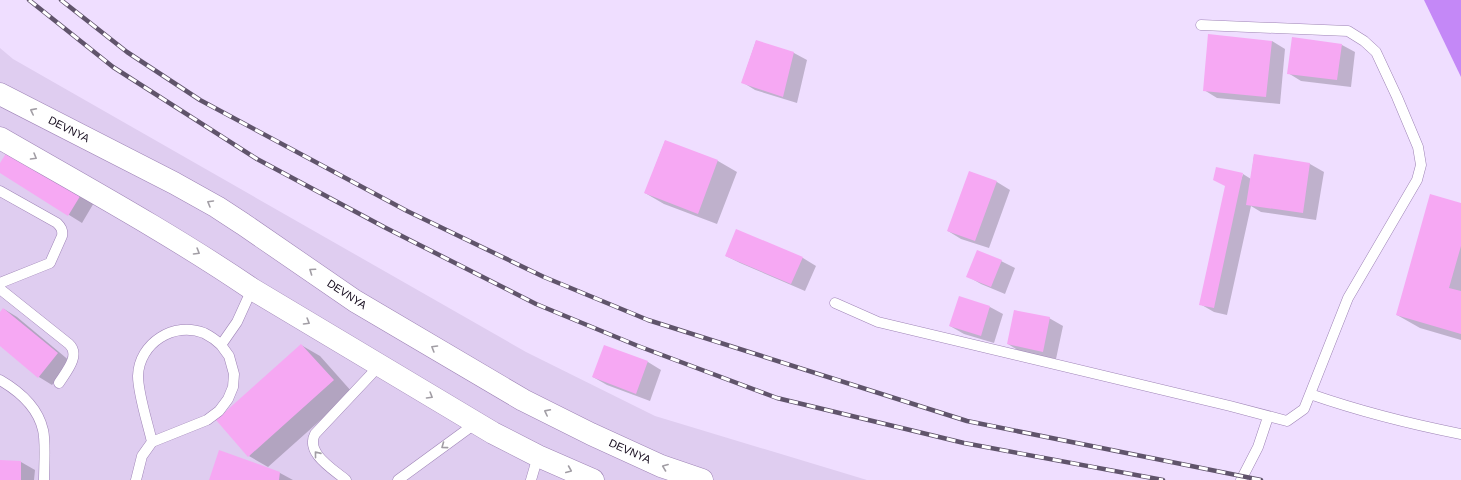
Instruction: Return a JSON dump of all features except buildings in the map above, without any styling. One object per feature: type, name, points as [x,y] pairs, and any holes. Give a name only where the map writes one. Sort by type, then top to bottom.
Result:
[{"type":"main road","name":"DEVNYA","points":[[0,94],[174,183],[210,204],[243,224],[355,301],[523,400],[591,434],[661,466],[702,480]]},
{"type":"main road","points":[[0,138],[163,232],[217,265],[252,289],[476,423],[538,456],[593,480]]},
{"type":"lane","points":[[835,303],[878,322],[1230,406],[1287,422],[1304,409],[1348,298],[1417,180],[1421,165],[1418,147],[1376,52],[1364,41],[1348,31],[1201,25]]},
{"type":"lane","points":[[0,191],[57,223],[62,229],[62,236],[50,263],[0,283]]},
{"type":"lane","points":[[0,288],[69,344],[73,349],[73,360],[59,383]]},
{"type":"lane","points":[[221,345],[237,322],[252,289]]},
{"type":"lane","points":[[136,480],[142,456],[152,442],[207,420],[219,411],[228,399],[233,387],[234,374],[229,356],[221,345],[213,338],[190,330],[176,330],[156,340],[147,349],[141,360],[138,376],[152,442]]},
{"type":"lane","points":[[997,351],[1000,341]]},
{"type":"lane","points":[[346,480],[317,455],[313,447],[313,438],[315,434],[379,366]]},
{"type":"lane","points":[[0,380],[14,388],[36,411],[44,431],[44,480]]},
{"type":"lane","points":[[1310,394],[1420,426],[1461,434]]},
{"type":"lane","points":[[1240,480],[1258,447],[1268,417]]},
{"type":"lane","points":[[398,480],[476,423]]},
{"type":"lane","points":[[531,480],[538,456]]},
{"type":"shaded area","points":[[1424,0],[1461,0],[1461,77]]},
{"type":"shaded area","points":[[0,48],[13,59],[526,352],[655,416],[867,480],[0,480]]},
{"type":"railway","points":[[29,0],[113,67],[257,159],[384,227],[536,304],[638,346],[777,398],[964,443],[1163,480]]},
{"type":"railway","points":[[61,0],[127,52],[200,100],[407,211],[544,277],[648,320],[967,421],[1261,480]]}]
